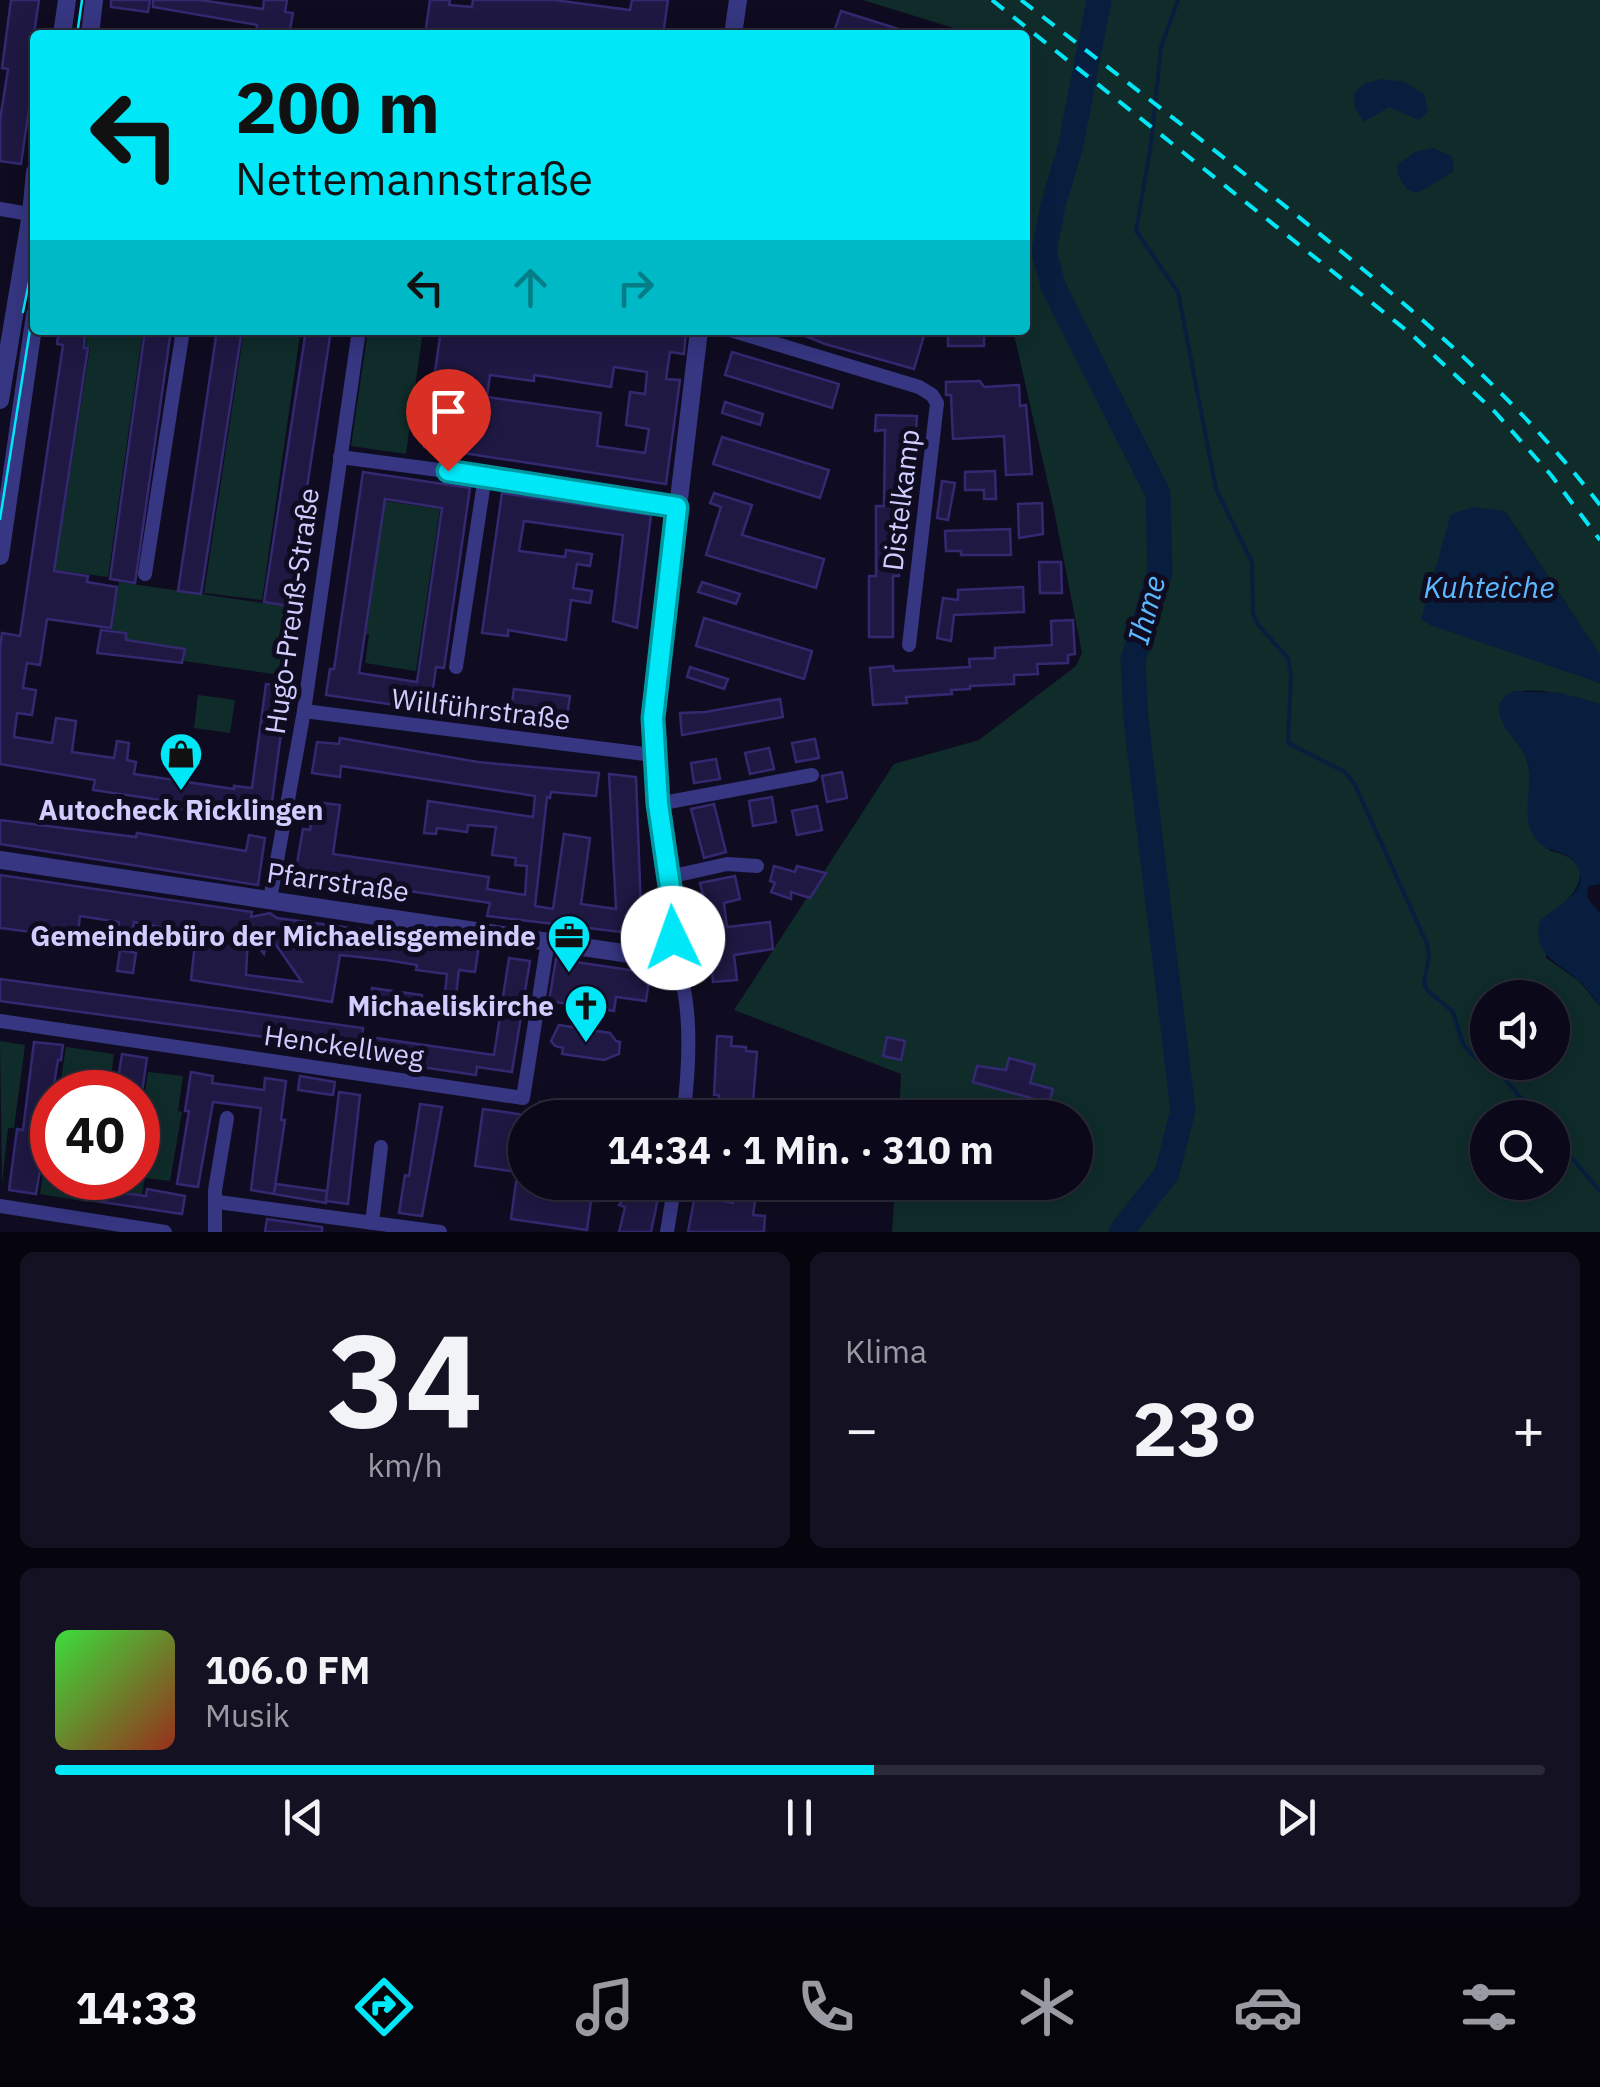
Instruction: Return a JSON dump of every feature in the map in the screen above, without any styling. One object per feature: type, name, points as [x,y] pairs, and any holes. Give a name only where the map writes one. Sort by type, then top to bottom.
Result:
[{"type":"street","points":[[63,30],[67,0]]},
{"type":"street","points":[[91,30],[94,0]]},
{"type":"street","points":[[734,30],[738,0]]},
{"type":"street","points":[[0,210],[30,215]]},
{"type":"street","points":[[0,400],[30,232]]},
{"type":"street","points":[[0,556],[32,335]]},
{"type":"street","points":[[146,574],[182,335]]},
{"type":"street","name":"Hugo-Preuß-Straße","points":[[270,899],[304,711],[358,335]]},
{"type":"street","points":[[684,1100],[685,1000],[678,962],[667,948],[676,928],[653,755],[656,681],[698,335]]},
{"type":"street","name":"Distelkamp","points":[[747,335],[919,387],[935,399],[909,646]]},
{"type":"street","points":[[340,457],[677,507]]},
{"type":"street","points":[[456,667],[485,476]]},
{"type":"street","name":"Willführstraße","points":[[304,711],[653,755]]},
{"type":"street","points":[[658,804],[812,775]]},
{"type":"street","name":"Pfarrstraße","points":[[0,860],[644,956],[667,948]]},
{"type":"street","points":[[669,877],[727,864],[757,866]]},
{"type":"street","name":"Henckellweg","points":[[0,1021],[524,1098],[548,942]]},
{"type":"street","points":[[215,1232],[215,1190],[227,1118]]},
{"type":"street","points":[[372,1222],[381,1148]]},
{"type":"street","points":[[667,1232],[672,1200]]},
{"type":"street","points":[[218,1202],[440,1232]]},
{"type":"street","points":[[0,1206],[165,1232]]},
{"type":"green space","points":[[863,0],[1600,0],[1600,655],[1505,511],[1422,620],[1600,683],[1600,704],[1537,691],[1504,697],[1505,725],[1526,756],[1530,775],[1528,822],[1550,851],[1575,862],[1579,871],[1575,890],[1547,915],[1546,958],[1579,981],[1600,1006],[1600,1232],[892,1232],[894,1200],[1093,1200],[1093,1100],[900,1100],[901,1074],[734,1010],[894,764],[979,740],[1076,666],[1082,653],[1014,335],[1030,335],[1030,30],[960,30]]},
{"type":"green space","points":[[87,335],[142,335],[108,577],[55,570],[90,347],[86,346]]},
{"type":"green space","points":[[243,335],[300,335],[262,600],[204,593]]},
{"type":"green space","points":[[367,335],[422,335],[406,454],[351,446]]},
{"type":"green space","points":[[385,501],[440,509],[416,671],[365,663]]},
{"type":"green space","points":[[119,582],[296,608],[287,676],[184,661],[185,649],[127,639],[127,632],[112,630]]},
{"type":"green space","points":[[198,695],[235,700],[230,733],[194,728]]},
{"type":"green space","points":[[0,1041],[25,1045],[14,1128],[8,1128],[2,1184]]},
{"type":"green space","points":[[66,1047],[114,1054],[112,1070],[62,1070]]},
{"type":"green space","points":[[160,1073],[183,1076],[178,1111],[182,1112],[170,1181],[160,1180]]},
{"type":"water","points":[[1382,79],[1405,82],[1424,94],[1428,112],[1419,120],[1389,107],[1364,122],[1355,109],[1354,93],[1365,83]]},
{"type":"water","points":[[1433,148],[1452,156],[1454,171],[1418,193],[1407,190],[1397,165],[1415,152]]},
{"type":"water","name":"Kuhteiche","points":[[1474,507],[1505,511],[1600,655],[1600,683],[1421,619],[1451,514]]},
{"type":"water","points":[[1514,691],[1561,693],[1600,704],[1600,884],[1589,886],[1587,894],[1600,913],[1600,1006],[1581,983],[1548,956],[1539,942],[1540,921],[1573,894],[1580,878],[1570,857],[1544,846],[1532,833],[1528,765],[1505,727],[1499,708],[1500,702]]},
{"type":"building","points":[[11,0],[39,0],[35,30],[30,30],[30,102],[21,164],[0,161],[0,120],[8,69],[2,68]]},
{"type":"building","points":[[111,0],[150,0],[148,12],[111,7]]},
{"type":"building","points":[[153,0],[199,0],[263,9],[264,0],[287,0],[285,12],[293,13],[290,30],[256,30],[257,25],[153,7]]},
{"type":"building","points":[[430,0],[450,0],[449,5],[472,7],[473,0],[554,0],[630,10],[632,0],[668,0],[664,30],[426,30]]},
{"type":"building","points":[[841,11],[902,30],[835,30]]},
{"type":"building","points":[[58,335],[85,335],[84,348],[88,348],[54,571],[88,576],[87,582],[117,587],[111,628],[47,619],[40,665],[27,663],[25,675],[23,688],[36,690],[32,715],[17,713],[14,737],[52,743],[56,718],[76,721],[72,752],[114,758],[117,741],[129,743],[127,760],[136,762],[134,774],[234,789],[252,788],[266,684],[287,687],[271,810],[202,801],[201,812],[180,809],[181,803],[93,790],[95,780],[0,764],[0,647],[2,633],[20,636],[63,345],[57,344]]},
{"type":"building","points":[[144,335],[170,335],[135,583],[110,579]]},
{"type":"building","points":[[216,335],[241,335],[201,594],[178,591]]},
{"type":"building","points":[[305,335],[330,335],[289,606],[264,602]]},
{"type":"building","points":[[440,335],[686,335],[684,354],[670,352],[666,379],[680,380],[666,484],[424,447]],"holes":[[[614,367],[647,372],[645,394],[630,392],[626,425],[649,429],[645,453],[597,446],[601,413],[487,397],[490,375],[534,381],[534,375],[611,387]]]},
{"type":"building","points":[[803,335],[924,335],[914,369]]},
{"type":"building","points":[[948,335],[984,335],[984,346],[948,346]]},
{"type":"building","points":[[732,352],[839,384],[832,408],[725,375]]},
{"type":"building","points":[[980,381],[984,387],[1019,385],[1020,406],[1026,405],[1032,474],[1006,475],[1004,436],[953,439],[951,395],[946,395],[946,382]]},
{"type":"building","points":[[725,402],[763,414],[760,425],[722,413]]},
{"type":"building","points":[[876,415],[917,416],[916,430],[910,430],[910,506],[900,506],[899,576],[893,576],[893,637],[869,637],[869,576],[876,576],[876,506],[884,506],[885,430],[875,431]]},
{"type":"building","points":[[722,437],[829,470],[820,498],[713,464]]},
{"type":"building","points":[[995,471],[996,499],[984,499],[984,490],[965,490],[965,472]]},
{"type":"building","points":[[363,472],[470,488],[444,668],[436,667],[430,710],[326,695],[330,669],[334,669]],"holes":[[[385,499],[442,508],[417,682],[359,673]]]},
{"type":"building","points":[[942,481],[955,483],[948,520],[937,518]]},
{"type":"building","points":[[502,493],[651,515],[637,628],[613,621],[623,535],[524,521],[519,551],[565,557],[566,550],[592,554],[590,566],[577,564],[573,588],[592,591],[590,603],[571,600],[566,640],[508,630],[508,636],[482,633]]},
{"type":"building","points":[[714,493],[752,505],[742,535],[824,559],[816,588],[706,555],[721,507],[710,503]]},
{"type":"building","points":[[1042,503],[1043,534],[1019,538],[1018,504]]},
{"type":"building","points":[[1010,529],[1011,555],[961,555],[961,551],[946,551],[945,531]]},
{"type":"building","points":[[1039,562],[1061,562],[1062,593],[1040,593]]},
{"type":"building","points":[[702,582],[740,594],[736,604],[698,592]]},
{"type":"building","points":[[1023,587],[1024,612],[954,615],[951,641],[937,638],[943,598],[958,600],[958,590]]},
{"type":"building","points":[[704,618],[812,651],[804,679],[696,646]]},
{"type":"building","points":[[1073,620],[1075,654],[1068,655],[1068,663],[1037,664],[1038,674],[1014,675],[1014,684],[970,686],[951,690],[952,694],[906,697],[907,703],[873,705],[870,668],[893,666],[894,671],[970,667],[969,659],[995,658],[995,648],[1052,645],[1051,621]]},
{"type":"building","points":[[101,630],[126,633],[126,640],[185,649],[182,663],[97,653]]},
{"type":"building","points":[[690,667],[728,679],[724,689],[687,677]]},
{"type":"building","points":[[514,689],[570,696],[566,723],[510,716]]},
{"type":"building","points":[[780,699],[783,717],[682,735],[680,713]]},
{"type":"building","points":[[340,738],[478,762],[599,773],[596,796],[551,792],[547,797],[535,906],[553,909],[564,834],[590,838],[581,904],[616,909],[609,774],[636,777],[639,934],[487,916],[490,903],[348,882],[346,894],[293,886],[303,829],[310,830],[314,802],[340,805],[333,854],[489,877],[487,889],[525,895],[527,866],[515,865],[516,858],[492,855],[496,827],[468,825],[467,832],[437,828],[436,834],[424,833],[428,801],[533,817],[535,796],[341,766],[340,777],[312,773],[317,742],[339,744]]},
{"type":"building","points":[[815,739],[819,758],[796,762],[792,743]]},
{"type":"building","points":[[769,748],[774,769],[750,774],[745,753]]},
{"type":"building","points":[[716,759],[720,779],[694,783],[691,763]]},
{"type":"building","points":[[842,772],[847,798],[827,802],[822,776]]},
{"type":"building","points":[[772,797],[776,822],[753,826],[749,801]]},
{"type":"building","points":[[714,804],[726,852],[704,858],[691,809]]},
{"type":"building","points":[[817,806],[822,830],[797,835],[792,811]]},
{"type":"building","points":[[0,820],[136,837],[137,833],[246,851],[249,835],[265,838],[258,885],[0,844]]},
{"type":"building","points":[[774,866],[795,872],[797,866],[826,873],[810,898],[791,892],[791,899],[771,892]]},
{"type":"building","points":[[0,875],[252,912],[251,917],[270,913],[277,918],[479,945],[475,972],[459,970],[454,1013],[443,1012],[447,974],[416,970],[417,965],[340,955],[332,1002],[191,980],[196,934],[134,922],[130,948],[116,946],[119,922],[80,916],[76,947],[63,946],[64,936],[0,928]],"holes":[[[248,934],[264,954],[269,935],[302,982],[246,975]]]},
{"type":"building","points":[[735,876],[740,899],[724,903],[727,927],[770,922],[773,949],[734,955],[737,980],[713,982],[709,939],[704,940],[700,913],[707,912],[700,883]]},
{"type":"building","points":[[120,950],[136,953],[133,973],[117,971]]},
{"type":"building","points":[[509,958],[530,961],[512,1072],[477,1067],[476,1075],[366,1059],[367,1051],[0,1001],[0,979],[363,1028],[362,1036],[494,1055]]},
{"type":"building","points":[[556,959],[650,973],[646,1001],[616,997],[614,1011],[549,1001]]},
{"type":"building","points":[[372,988],[422,995],[421,1009],[411,1007],[410,1012],[370,1007]]},
{"type":"building","name":"Michaeliskirche","points":[[559,1025],[610,1033],[620,1042],[619,1054],[604,1060],[562,1054],[563,1048],[551,1041]]},
{"type":"building","points":[[717,1036],[732,1037],[731,1046],[757,1052],[753,1100],[719,1100],[719,1095],[714,1095]]},
{"type":"building","points":[[887,1037],[905,1041],[901,1060],[883,1056]]},
{"type":"building","points":[[34,1042],[63,1045],[56,1070],[30,1070]]},
{"type":"building","points":[[122,1054],[147,1058],[145,1070],[119,1070]]},
{"type":"building","points":[[1009,1058],[1035,1065],[1030,1083],[1053,1089],[1050,1100],[973,1082],[977,1066],[1006,1070]]},
{"type":"building","points":[[191,1072],[213,1076],[212,1083],[264,1090],[265,1078],[286,1081],[281,1120],[285,1120],[274,1193],[276,1184],[327,1191],[326,1203],[251,1190],[261,1108],[213,1102],[198,1187],[177,1184]]},
{"type":"building","points":[[30,1074],[30,1193],[9,1190],[17,1129],[23,1130]]},
{"type":"building","points":[[300,1076],[335,1082],[333,1095],[298,1090]]},
{"type":"building","points":[[339,1092],[360,1095],[348,1204],[326,1201]]},
{"type":"building","points":[[420,1104],[442,1107],[422,1216],[399,1213]]},
{"type":"building","points":[[483,1109],[508,1113],[508,1171],[475,1166]]},
{"type":"building","points":[[160,1191],[185,1196],[182,1214],[95,1201],[160,1200]]},
{"type":"building","points":[[514,1200],[597,1200],[591,1201],[587,1230],[511,1219]]},
{"type":"building","points":[[622,1200],[658,1200],[651,1232],[619,1232],[625,1207],[619,1205]]},
{"type":"building","points":[[694,1200],[755,1200],[753,1215],[765,1216],[764,1232],[688,1232]]},
{"type":"building","points":[[267,1219],[322,1227],[322,1232],[265,1232]]},
{"type":"waterway","name":"Ihme","points":[[1099,0],[1070,149],[1044,252],[1054,288],[1158,494],[1160,572],[1133,660],[1136,720],[1183,1110],[1167,1173],[1121,1232]]},
{"type":"waterway","points":[[1178,0],[1161,47],[1151,144],[1136,231],[1178,292],[1216,489],[1252,562],[1253,614],[1288,658],[1288,743],[1345,772],[1355,785],[1427,944],[1427,990],[1453,1012],[1463,1044],[1472,1055],[1499,1072],[1523,1100]]},
{"type":"waterway","points":[[1570,1156],[1600,1191]]},
{"type":"tram line","points":[[78,30],[82,0]]},
{"type":"tram line","points":[[23,312],[30,278]]},
{"type":"tram line","points":[[0,519],[30,330]]},
{"type":"railway","points":[[992,0],[1030,30]]},
{"type":"railway","points":[[1021,0],[1280,202],[1408,308],[1528,421],[1600,505]]},
{"type":"railway","points":[[1030,30],[1411,334],[1495,412],[1551,475],[1600,540]]},
{"type":"place","name":"Autocheck Ricklingen","points":[[181,792]]},
{"type":"place","name":"Gemeindebüro der Michaelisgemeinde","points":[[569,974]]},
{"type":"place","name":"Michaeliskirche","points":[[586,1044]]},
{"type":"route","points":[[448,471],[677,507],[653,718],[658,804],[676,928],[673,938]]}]
